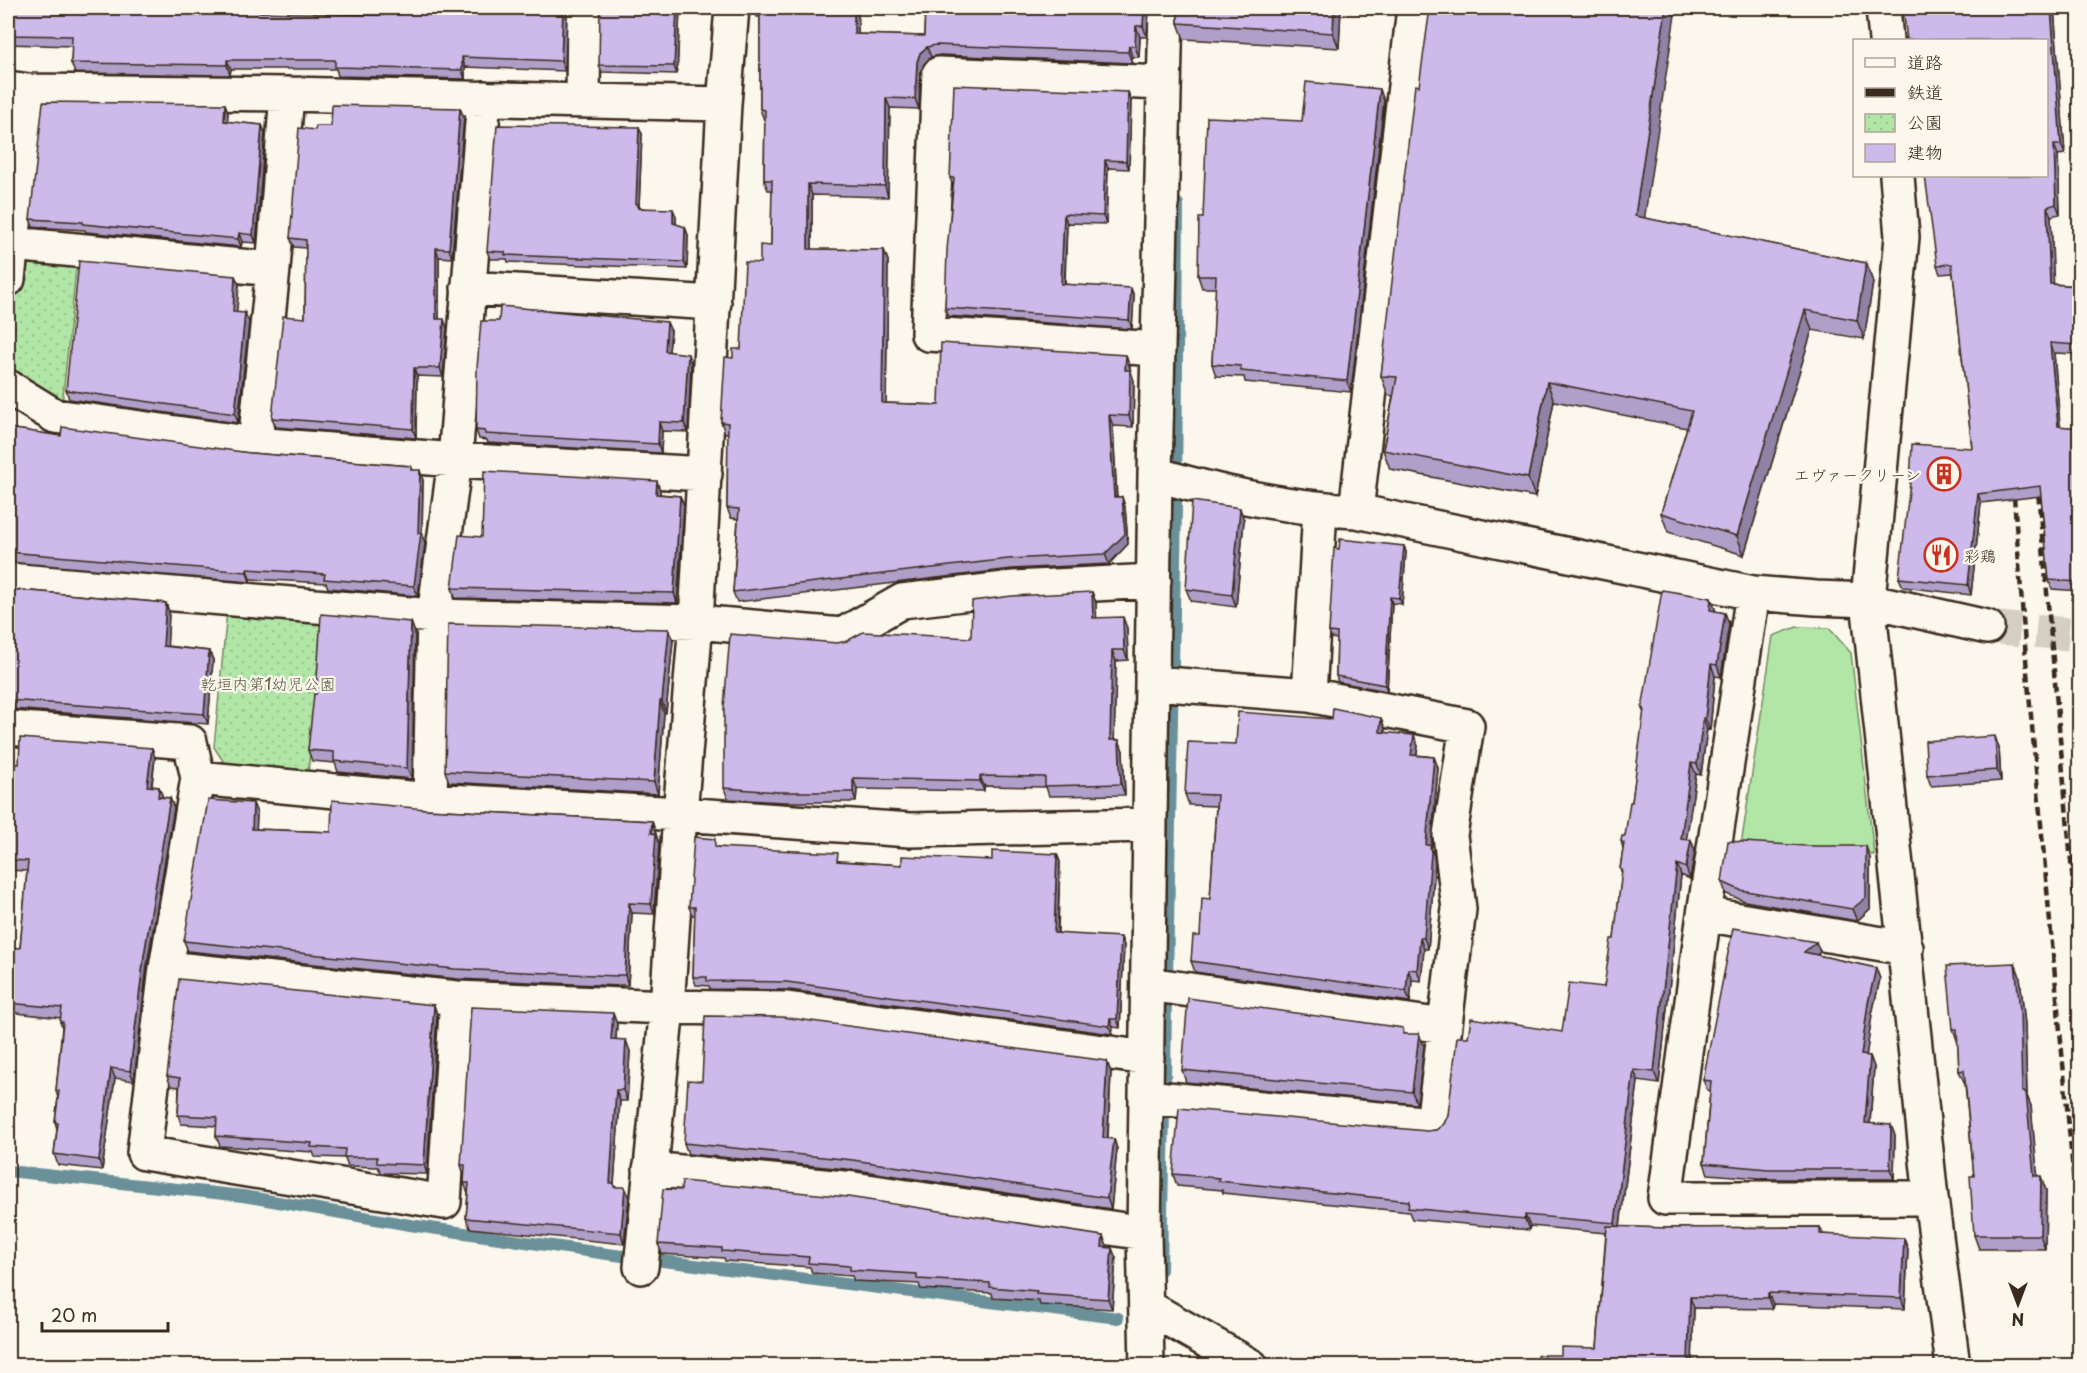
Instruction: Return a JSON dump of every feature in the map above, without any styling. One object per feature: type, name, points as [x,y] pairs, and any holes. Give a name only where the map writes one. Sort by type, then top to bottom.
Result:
[{"type":"street","points":[[584,8],[584,100]]},
{"type":"street","points":[[641,1260],[667,1007],[696,622],[724,104],[732,8]]},
{"type":"street","points":[[1147,1365],[1144,1233],[1155,474],[1166,8]]},
{"type":"street","points":[[1356,512],[1414,8]]},
{"type":"street","points":[[1883,8],[1886,39]]},
{"type":"street","points":[[1158,349],[928,334],[939,74],[1164,83]]},
{"type":"street","points":[[8,279],[13,244],[18,89],[724,104]]},
{"type":"street","points":[[255,444],[273,269],[287,94]]},
{"type":"street","points":[[429,800],[434,616],[455,460],[484,98]]},
{"type":"street","points":[[1897,177],[1902,237],[1868,600],[1931,1197],[1953,1365]]},
{"type":"street","points":[[13,244],[273,269]]},
{"type":"street","points":[[468,288],[714,303]]},
{"type":"street","points":[[8,387],[55,416],[255,444],[455,460],[705,474]]},
{"type":"street","points":[[1155,474],[1193,486],[1320,509],[1356,512],[1753,592],[1868,600],[1987,627]]},
{"type":"street","points":[[1309,695],[1320,509]]},
{"type":"street","points":[[8,580],[434,616],[696,622],[842,634],[902,601],[1014,588],[1154,581]]},
{"type":"street","points":[[1753,592],[1704,914],[1665,1197],[1931,1197]]},
{"type":"street","points":[[1146,1098],[1433,1124],[1459,909],[1450,835],[1467,726],[1309,695],[1153,684]]},
{"type":"street","points":[[8,728],[190,741],[198,778],[166,968],[144,1153],[444,1202],[457,998]]},
{"type":"street","points":[[198,778],[429,800],[910,830],[1150,825]]},
{"type":"street","points":[[1704,914],[1906,948]]},
{"type":"street","points":[[166,968],[457,998],[667,1007],[787,1009],[1147,1058]]},
{"type":"street","points":[[1148,984],[1444,1026]]},
{"type":"street","points":[[650,1169],[854,1189],[1144,1233]]},
{"type":"street","points":[[1146,1306],[1251,1365]]},
{"type":"green space","points":[[18,255],[77,260],[62,405],[8,366]]},
{"type":"green space","name":"乾垣内第1幼児公園","points":[[227,611],[322,619],[308,774],[227,767],[214,747]]},
{"type":"green space","points":[[1797,627],[1829,628],[1851,653],[1874,855],[1740,852],[1773,636]]},
{"type":"building","points":[[8,8],[259,8],[258,12],[384,15],[382,8],[563,8],[561,61],[462,57],[462,70],[335,67],[335,60],[227,60],[227,65],[71,63],[72,36],[8,35]]},
{"type":"building","points":[[600,8],[677,8],[674,66],[599,65]]},
{"type":"building","points":[[760,8],[854,8],[854,34],[924,36],[925,8],[1144,8],[1143,26],[1136,26],[1135,46],[1129,46],[1128,52],[936,45],[927,47],[920,53],[917,62],[915,99],[886,98],[885,186],[808,184],[808,249],[884,250],[882,403],[939,405],[941,343],[1126,355],[1125,370],[1130,370],[1129,416],[1109,415],[1114,497],[1122,497],[1125,534],[1105,554],[1008,559],[733,592],[739,509],[727,508],[728,423],[721,422],[725,357],[733,358],[733,349],[741,349],[745,262],[760,263],[760,245],[771,246],[772,180],[764,180],[765,110],[760,109]]},
{"type":"building","points":[[1178,8],[1334,8],[1333,33],[1178,23]]},
{"type":"building","points":[[1430,8],[1666,8],[1635,216],[1866,263],[1857,320],[1805,310],[1737,536],[1661,513],[1692,411],[1547,382],[1528,478],[1383,450],[1397,377],[1381,376],[1415,85],[1419,86]]},
{"type":"building","points":[[1903,8],[2051,8],[2061,145],[2054,145],[2056,204],[2047,207],[2050,284],[2079,286],[2079,345],[2050,343],[2058,426],[2079,428],[2079,582],[2049,580],[2040,486],[1978,494],[1968,585],[1899,578],[1912,444],[1972,448],[1952,264],[1937,265],[1925,177],[2048,177],[2048,39],[1907,39]]},
{"type":"building","points":[[1306,82],[1380,89],[1347,381],[1241,371],[1241,366],[1212,364],[1216,276],[1198,276],[1199,218],[1203,218],[1207,117],[1302,121]]},
{"type":"building","points":[[954,85],[1128,92],[1126,161],[1105,160],[1103,216],[1064,214],[1061,284],[1131,288],[1129,320],[945,308],[947,250],[954,178],[950,178]]},
{"type":"building","points":[[43,102],[225,104],[224,121],[262,125],[253,235],[239,233],[238,239],[83,224],[83,222],[30,219]]},
{"type":"building","points":[[332,105],[460,108],[449,249],[436,248],[436,319],[444,319],[440,368],[414,368],[413,429],[272,418],[283,316],[305,318],[306,240],[290,238],[299,128],[315,130],[316,126],[331,126]]},
{"type":"building","points":[[497,125],[639,127],[636,204],[638,208],[673,209],[673,223],[685,227],[684,262],[505,255],[505,252],[487,251]]},
{"type":"building","points":[[79,261],[235,276],[233,312],[245,313],[235,414],[66,390]]},
{"type":"building","points":[[500,306],[667,322],[665,351],[688,354],[684,423],[659,422],[658,444],[485,434],[485,431],[476,430],[477,368],[481,321],[499,321]]},
{"type":"building","points":[[62,427],[250,453],[411,466],[411,470],[420,470],[418,533],[421,533],[414,586],[324,579],[325,574],[247,569],[247,572],[8,552],[8,428],[61,436]]},
{"type":"building","points":[[484,471],[657,481],[656,494],[680,496],[674,593],[452,588],[459,535],[482,537]]},
{"type":"building","points":[[1192,501],[1240,508],[1232,595],[1186,589]]},
{"type":"building","points":[[1340,539],[1404,546],[1399,598],[1390,597],[1385,685],[1336,676],[1337,633],[1329,632],[1334,548],[1339,549]]},
{"type":"building","points":[[8,589],[166,603],[163,646],[209,651],[204,714],[8,700]]},
{"type":"building","points":[[1662,590],[1711,598],[1710,610],[1725,613],[1717,665],[1711,664],[1697,764],[1691,763],[1681,839],[1691,840],[1686,868],[1677,864],[1654,1072],[1634,1070],[1615,1223],[1525,1215],[1525,1219],[1408,1208],[1409,1201],[1173,1174],[1179,1108],[1436,1130],[1444,1124],[1448,1115],[1457,1037],[1468,1037],[1471,1018],[1562,1032],[1569,983],[1604,987],[1611,939],[1614,939],[1624,843],[1621,841],[1622,836],[1625,836],[1630,802],[1632,802],[1644,709],[1642,709]]},
{"type":"building","points":[[1092,592],[1093,618],[1123,617],[1124,650],[1112,650],[1110,740],[1119,740],[1121,784],[1045,786],[1045,777],[980,776],[980,781],[853,778],[853,792],[779,792],[724,788],[724,707],[730,634],[837,643],[847,641],[863,632],[971,638],[972,601],[1012,596]]},
{"type":"building","points":[[321,614],[411,622],[407,768],[334,761],[334,752],[308,750],[314,694],[316,694]]},
{"type":"building","points":[[448,624],[669,629],[662,701],[660,701],[654,782],[445,771]]},
{"type":"building","points":[[1333,708],[1381,718],[1380,732],[1414,735],[1411,755],[1434,757],[1426,845],[1430,845],[1431,853],[1424,938],[1420,938],[1417,970],[1408,969],[1406,991],[1191,961],[1193,936],[1200,936],[1202,898],[1210,899],[1217,795],[1185,794],[1188,742],[1236,744],[1238,712],[1332,719]]},
{"type":"building","points":[[1995,736],[1997,770],[1927,775],[1925,741]]},
{"type":"building","points":[[20,738],[152,748],[147,786],[159,787],[158,797],[170,798],[144,955],[130,1071],[111,1068],[99,1160],[54,1154],[58,1123],[55,1122],[59,1091],[56,1091],[63,1022],[60,1022],[62,1008],[8,1003],[8,947],[20,948],[28,861],[8,860],[8,764],[19,764]]},
{"type":"building","points":[[208,800],[253,803],[252,829],[331,832],[332,800],[425,809],[652,821],[651,833],[656,834],[651,904],[629,903],[625,975],[617,976],[455,969],[184,941]]},
{"type":"building","points":[[694,837],[715,839],[715,847],[838,853],[837,861],[902,865],[902,856],[992,860],[992,851],[1057,854],[1054,933],[1121,937],[1117,1019],[1110,1019],[1109,1026],[787,982],[707,981],[707,977],[693,977],[695,907],[689,907]]},
{"type":"building","points":[[1728,841],[1807,846],[1866,846],[1866,898],[1852,909],[1740,890],[1722,882]]},
{"type":"building","points":[[1733,928],[1816,942],[1804,952],[1876,968],[1868,1003],[1861,1055],[1870,1056],[1865,1123],[1891,1125],[1890,1169],[1768,1169],[1704,1163],[1711,1081],[1703,1080]]},
{"type":"building","points":[[2015,963],[2020,1011],[2022,1092],[2026,1092],[2034,1176],[2041,1176],[2040,1235],[1974,1235],[1970,1176],[1974,1176],[1964,1070],[1959,1071],[1957,1029],[1953,1029],[1947,966]]},
{"type":"building","points":[[179,979],[434,1005],[424,1165],[377,1163],[377,1157],[344,1157],[345,1149],[311,1147],[312,1143],[216,1136],[217,1117],[178,1115],[180,1078],[167,1076]]},
{"type":"building","points":[[1188,998],[1403,1028],[1403,1034],[1419,1034],[1412,1092],[1182,1070]]},
{"type":"building","points":[[471,1007],[613,1013],[611,1039],[626,1040],[623,1090],[616,1090],[610,1183],[614,1183],[614,1187],[625,1187],[621,1233],[466,1218],[469,1183],[464,1183],[465,1165],[461,1165]]},
{"type":"building","points":[[705,1016],[782,1017],[1107,1061],[1103,1138],[1114,1139],[1107,1198],[853,1160],[684,1143],[688,1080],[702,1081]]},
{"type":"building","points":[[682,1181],[848,1197],[1103,1236],[1102,1247],[1112,1248],[1108,1299],[1036,1294],[1037,1291],[990,1287],[990,1283],[917,1279],[917,1274],[850,1270],[850,1266],[808,1263],[809,1257],[658,1244],[663,1189],[681,1190]]},
{"type":"building","points":[[1607,1226],[1820,1227],[1820,1234],[1904,1238],[1901,1298],[1768,1293],[1768,1298],[1690,1297],[1688,1360],[1817,1365],[1537,1365],[1537,1355],[1561,1355],[1561,1347],[1597,1348]]},
{"type":"waterway","points":[[1167,979],[1176,509],[1178,204]]},
{"type":"waterway","points":[[1165,1085],[1166,995]]},
{"type":"waterway","points":[[1161,1270],[1164,1109]]},
{"type":"waterway","points":[[8,1171],[243,1196],[410,1225],[607,1254],[1118,1318]]},
{"type":"tunnel","points":[[1987,627],[2080,635]]},
{"type":"railway","points":[[2037,480],[2080,963]]},
{"type":"railway","points":[[2013,483],[2027,672],[2080,1248]]},
{"type":"place","name":"エヴァークリーン","points":[[1944,474]]},
{"type":"place","name":"彩鶏","points":[[1941,555]]}]
